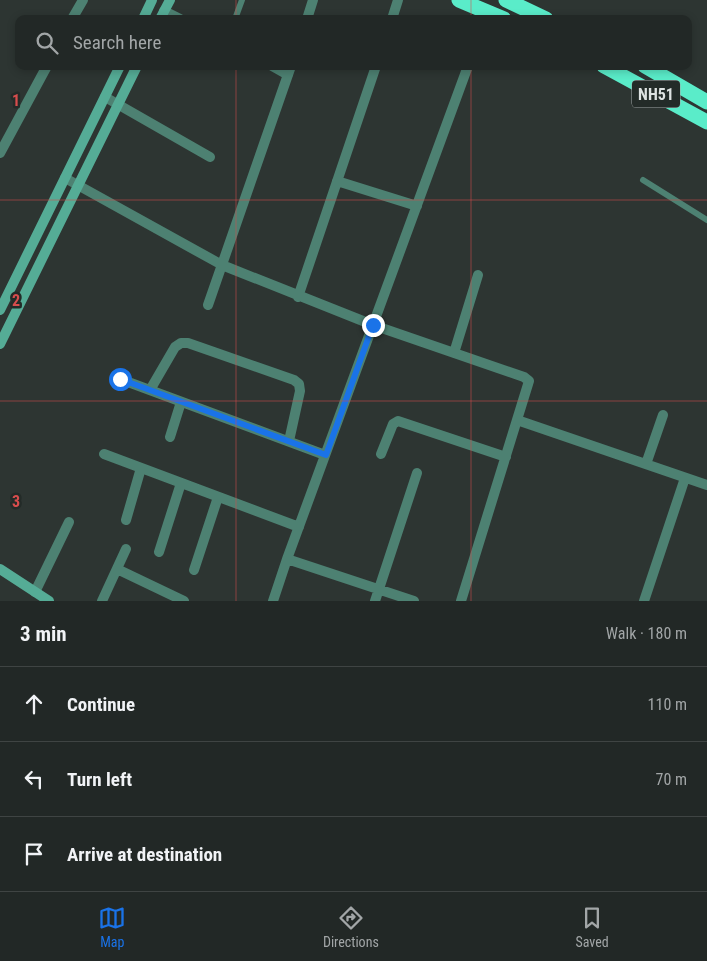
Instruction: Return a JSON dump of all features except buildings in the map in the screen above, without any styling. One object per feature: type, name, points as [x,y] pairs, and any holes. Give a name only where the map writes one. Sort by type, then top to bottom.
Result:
[{"type":"highway","points":[[459,0],[486,15]]},
{"type":"highway","points":[[506,0],[538,15]]},
{"type":"highway","name":"NH51","points":[[611,70],[707,122]]},
{"type":"highway","name":"NH51","points":[[652,70],[707,102]]},
{"type":"street","points":[[74,15],[83,0]]},
{"type":"street","points":[[144,15],[152,0]]},
{"type":"street","points":[[162,15],[170,0]]},
{"type":"street","points":[[308,15],[313,0]]},
{"type":"street","points":[[393,15],[398,0]]},
{"type":"street","points":[[0,153],[45,70]]},
{"type":"street","points":[[0,310],[118,70]]},
{"type":"street","points":[[0,344],[135,70]]},
{"type":"street","points":[[208,305],[289,70]]},
{"type":"street","points":[[298,297],[375,70]]},
{"type":"street","points":[[273,601],[467,70]]},
{"type":"street","points":[[105,97],[210,157]]},
{"type":"street","points":[[65,178],[222,266],[298,297],[524,377],[529,381],[461,601]]},
{"type":"street","points":[[337,180],[417,206]]},
{"type":"street","points":[[454,353],[478,276]]},
{"type":"street","points":[[150,390],[175,347],[181,343],[188,343],[294,380],[299,384],[300,391],[289,441]]},
{"type":"street","points":[[120,379],[326,455]]},
{"type":"street","points":[[170,436],[181,402]]},
{"type":"street","points":[[646,464],[662,415]]},
{"type":"street","points":[[518,420],[707,485]]},
{"type":"street","points":[[381,454],[393,424],[398,421],[506,457]]},
{"type":"street","points":[[104,454],[299,527]]},
{"type":"street","points":[[126,520],[140,468]]},
{"type":"street","points":[[375,601],[417,473]]},
{"type":"street","points":[[644,601],[685,478]]},
{"type":"street","points":[[159,552],[181,483]]},
{"type":"street","points":[[194,570],[218,497]]},
{"type":"street","points":[[35,592],[68,522]]},
{"type":"street","points":[[102,601],[126,549]]},
{"type":"street","points":[[287,559],[414,601]]},
{"type":"street","points":[[0,568],[48,601]]},
{"type":"street","points":[[117,569],[184,601]]},
{"type":"lane","points":[[236,15],[242,0]]},
{"type":"lane","points":[[643,180],[707,220]]},
{"type":"route","points":[[120,379],[326,455],[373,325]]}]
